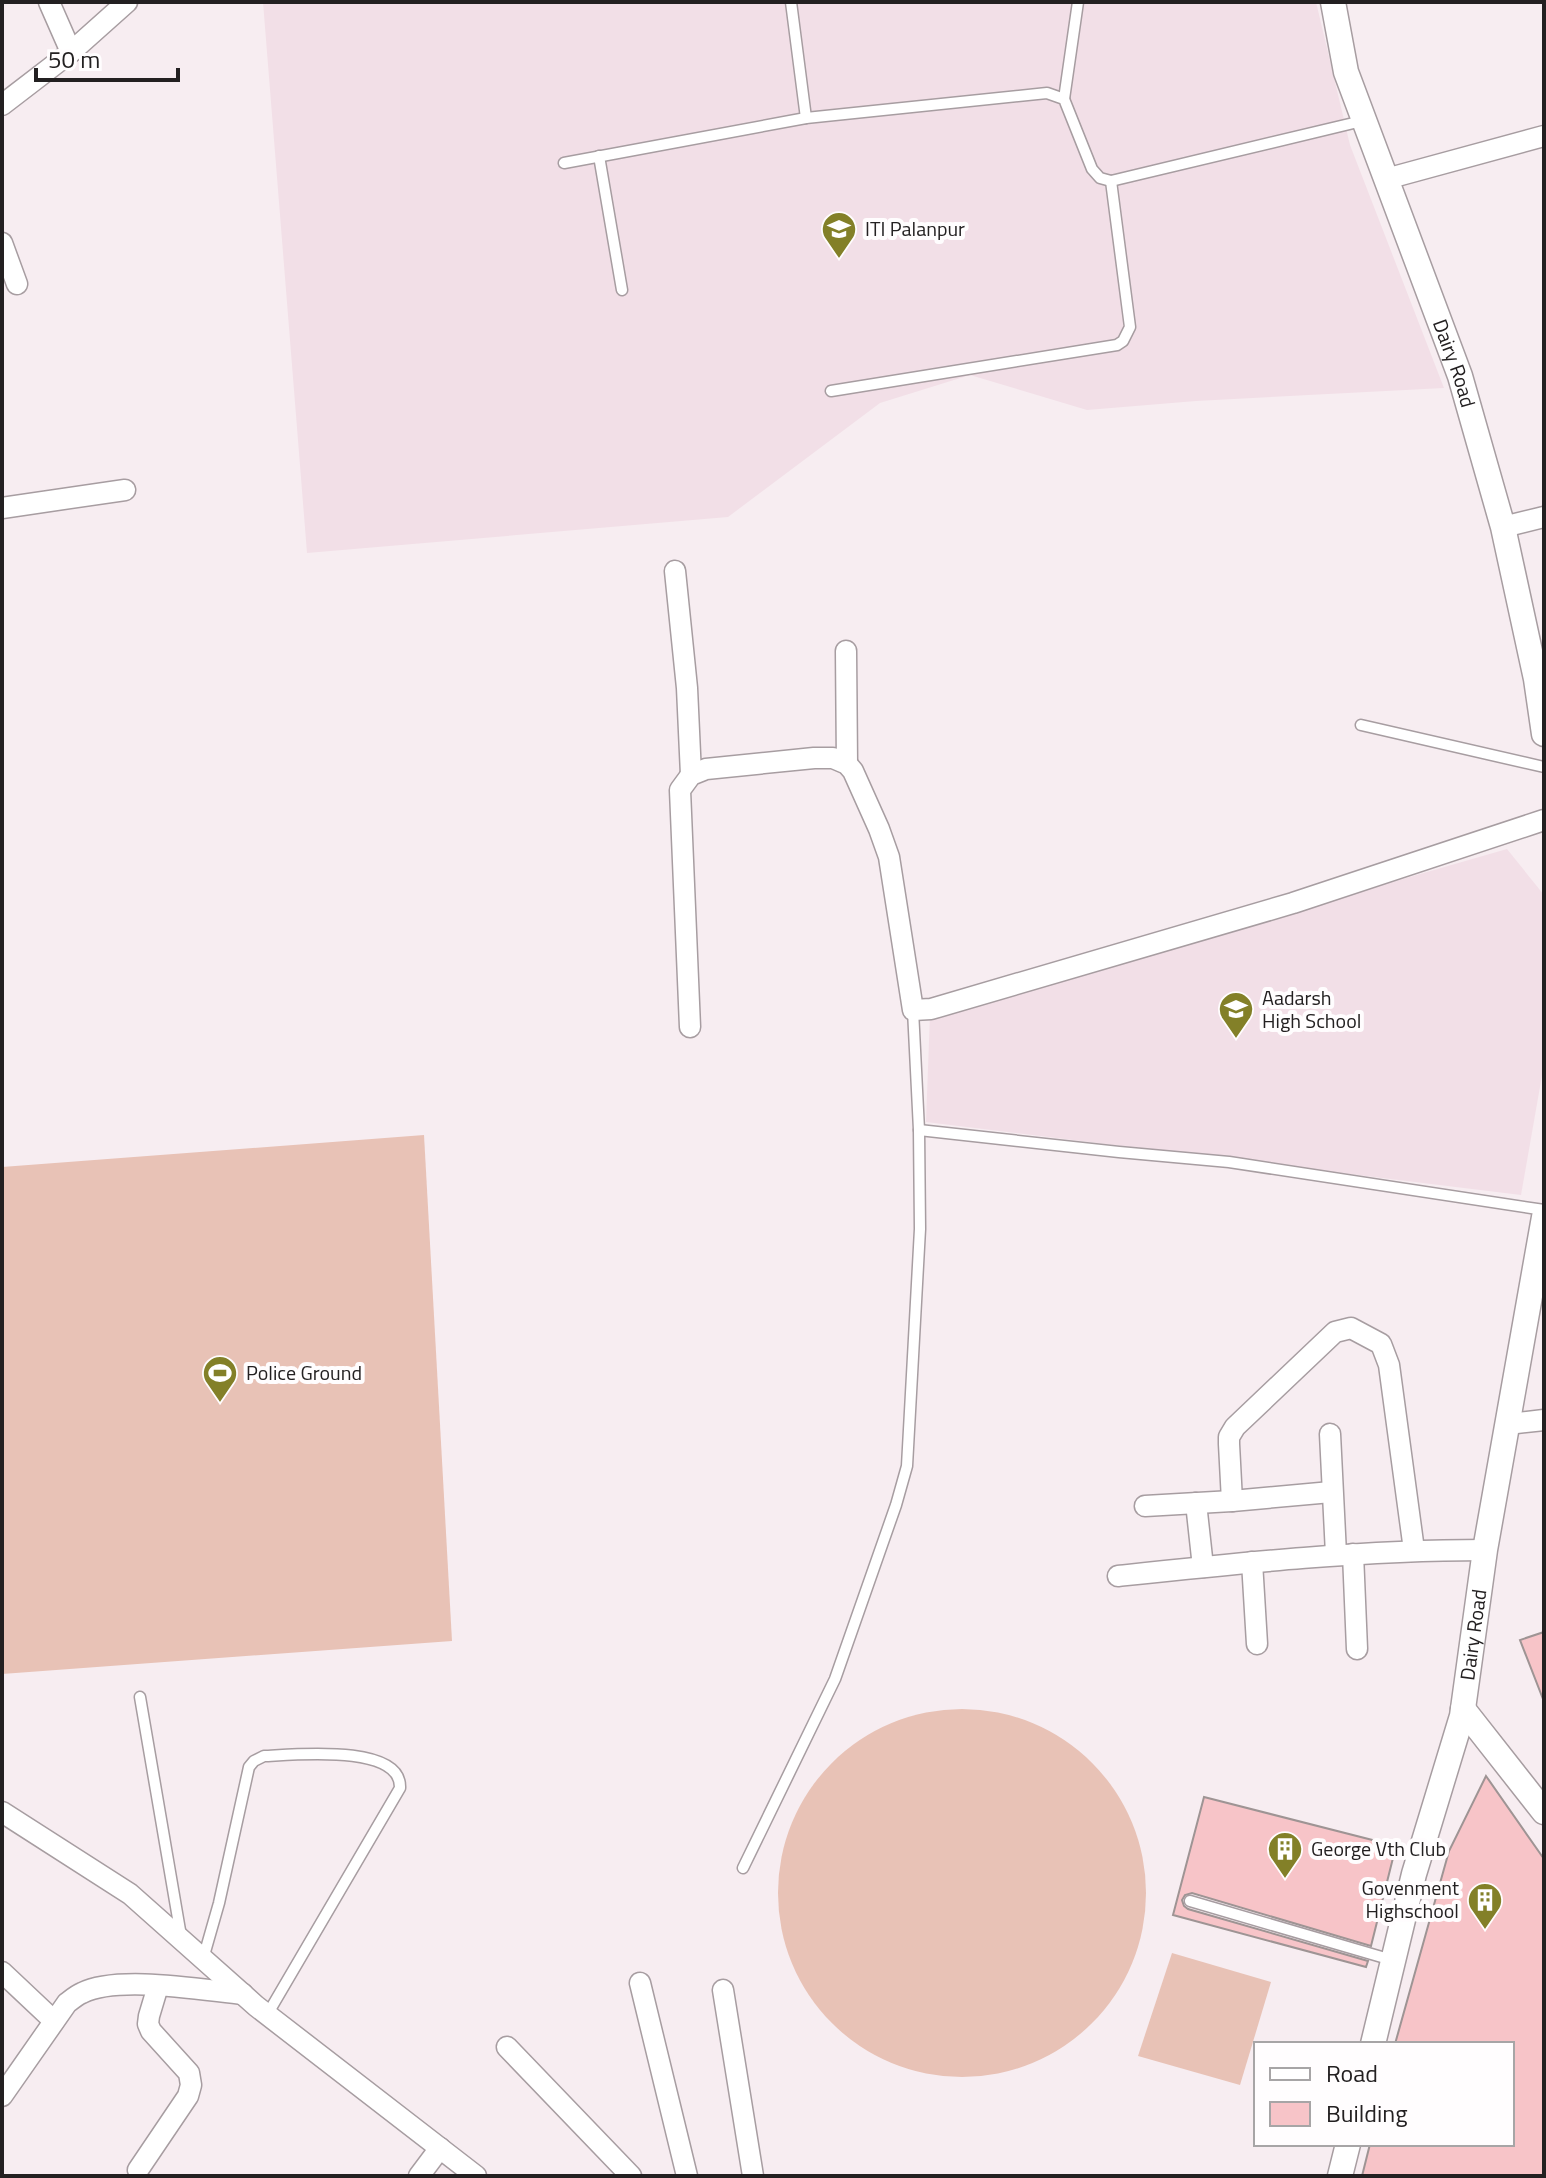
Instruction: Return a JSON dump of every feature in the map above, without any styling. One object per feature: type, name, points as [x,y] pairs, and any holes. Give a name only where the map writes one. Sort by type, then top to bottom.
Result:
[{"type":"street","points":[[49,2],[71,52]]},
{"type":"street","points":[[2,105],[71,52],[127,2]]},
{"type":"street","name":"Dairy Road","points":[[1333,2],[1346,72],[1460,376],[1503,527],[1536,679],[1544,734]]},
{"type":"street","points":[[1386,179],[1542,142]]},
{"type":"street","points":[[2,243],[17,284]]},
{"type":"street","points":[[2,508],[125,490]]},
{"type":"street","points":[[1503,527],[1544,517]]},
{"type":"street","points":[[675,571],[687,688],[691,775]]},
{"type":"street","points":[[846,651],[847,764]]},
{"type":"street","points":[[690,1027],[680,790],[691,775],[706,769],[814,758],[833,758],[847,764],[853,771],[889,857],[913,1010],[931,1009],[1293,903],[1544,820]]},
{"type":"street","name":"Dairy Road","points":[[1373,2042],[1414,1874],[1463,1709],[1485,1550],[1541,1251],[1544,1217]]},
{"type":"street","points":[[1232,1501],[1229,1437],[1235,1427],[1335,1332],[1351,1328],[1381,1344],[1389,1365],[1414,1550]]},
{"type":"street","points":[[1508,1424],[1544,1420]]},
{"type":"street","points":[[1330,1434],[1331,1492],[1344,1554],[1357,1649]]},
{"type":"street","points":[[1145,1506],[1331,1492]]},
{"type":"street","points":[[1196,1503],[1203,1567]]},
{"type":"street","points":[[1118,1576],[1344,1554],[1485,1550]]},
{"type":"street","points":[[1252,1562],[1257,1644]]},
{"type":"street","points":[[1463,1709],[1544,1812]]},
{"type":"street","points":[[2,1812],[130,1894],[267,2015],[476,2176]]},
{"type":"street","points":[[2,1972],[54,2021]]},
{"type":"street","points":[[640,1983],[687,2176]]},
{"type":"street","points":[[2,2096],[67,2003],[82,1993],[127,1984],[243,1994]]},
{"type":"street","points":[[138,2170],[188,2096],[191,2085],[189,2073],[148,2024],[158,1986]]},
{"type":"street","points":[[723,1990],[753,2176]]},
{"type":"street","points":[[507,2047],[631,2176]]},
{"type":"street","points":[[1340,2176],[1348,2146]]},
{"type":"street","points":[[419,2176],[440,2148]]},
{"type":"lane","points":[[791,2],[806,118]]},
{"type":"lane","points":[[1078,2],[1064,99],[1092,169],[1100,178],[1111,181],[1364,121]]},
{"type":"lane","points":[[564,163],[806,118],[1047,93],[1064,99]]},
{"type":"lane","points":[[599,156],[622,290]]},
{"type":"lane","points":[[831,391],[1117,345],[1123,341],[1130,327],[1111,181]]},
{"type":"lane","points":[[1361,725],[1544,767]]},
{"type":"lane","points":[[743,1868],[835,1679],[907,1466],[920,1229],[913,1010]]},
{"type":"lane","points":[[919,1130],[1229,1162],[1544,1210]]},
{"type":"lane","points":[[140,1697],[182,1940]]},
{"type":"lane","points":[[203,1959],[219,1903],[249,1767],[254,1761],[264,1756],[344,1753],[372,1759],[394,1771],[400,1788],[267,2015]]},
{"type":"lane","points":[[1190,1901],[1393,1960]]},
{"type":"shaded area","name":"ITI Palanpur","points":[[263,2],[1316,2],[1350,145],[1444,388],[1087,410],[970,375],[880,403],[728,517],[307,553]]},
{"type":"shaded area","name":"Aadarsh High School","points":[[1507,849],[1544,895],[1544,1064],[1521,1195],[926,1122],[930,1015]]},
{"type":"shaded area","name":"Police Ground","points":[[424,1135],[452,1641],[2,1674],[2,1167]]},
{"type":"shaded area","points":[[962,1709],[998,1713],[1032,1723],[1064,1740],[1092,1763],[1115,1791],[1132,1823],[1142,1857],[1146,1893],[1142,1929],[1132,1963],[1115,1995],[1092,2023],[1064,2046],[1032,2063],[998,2073],[962,2077],[926,2073],[892,2063],[860,2046],[832,2023],[809,1995],[792,1963],[782,1929],[778,1893],[782,1857],[792,1823],[809,1791],[832,1763],[860,1740],[892,1723],[926,1713]]},
{"type":"shaded area","points":[[1172,1953],[1271,1982],[1240,2085],[1138,2056]]},
{"type":"building","points":[[1544,1632],[1544,1698],[1543,1699],[1520,1640]]},
{"type":"building","name":"Govenment Highschool","points":[[1486,1776],[1544,1859],[1544,2176],[1362,2176],[1370,2146],[1514,2146],[1514,2042],[1396,2042],[1449,1851]]},
{"type":"building","name":"George Vth Club","points":[[1204,1797],[1396,1846],[1371,1946],[1192,1893],[1182,1900],[1188,1909],[1368,1961],[1366,1967],[1173,1915]]},
{"type":"place","name":"ITI Palanpur","points":[[839,260]]},
{"type":"place","name":"Aadarsh High School","points":[[1236,1040]]},
{"type":"place","name":"Police Ground","points":[[220,1404]]},
{"type":"place","name":"George Vth Club","points":[[1285,1880]]},
{"type":"place","name":"Govenment Highschool","points":[[1485,1931]]}]
